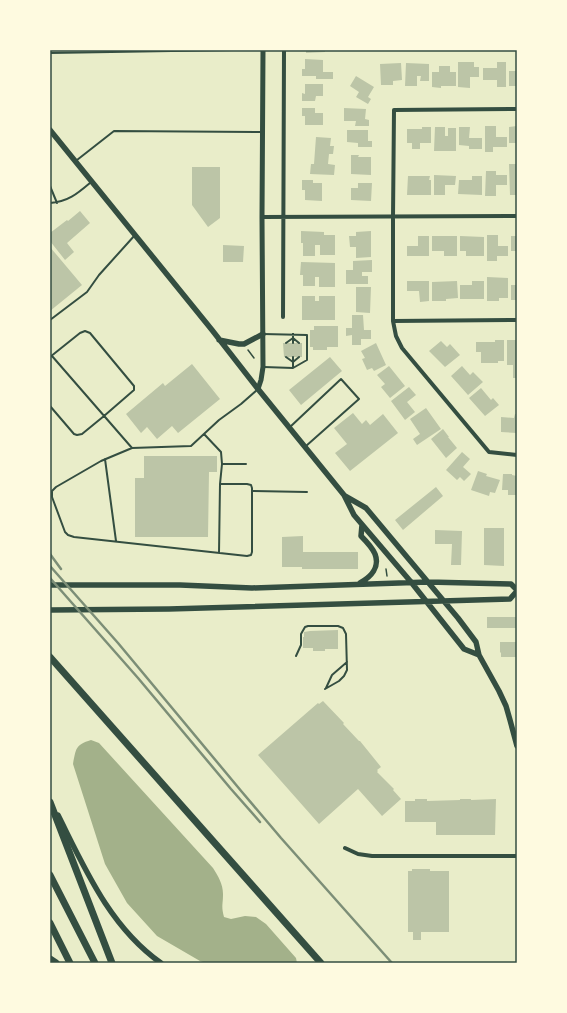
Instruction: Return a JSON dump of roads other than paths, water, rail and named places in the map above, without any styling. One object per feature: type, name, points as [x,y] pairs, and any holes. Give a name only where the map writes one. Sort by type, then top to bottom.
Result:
[{"type":"highway","points":[[50,657],[321,963]]},
{"type":"highway","points":[[50,801],[112,963]]},
{"type":"highway","points":[[50,875],[95,962]]},
{"type":"highway","points":[[50,924],[70,963]]},
{"type":"highway","points":[[50,959],[56,963]]},
{"type":"main road","points":[[50,130],[344,495],[354,515],[362,525],[411,582],[464,649],[479,655]]},
{"type":"main road","points":[[219,340],[244,344],[264,334]]},
{"type":"main road","points":[[344,495],[366,508],[458,618],[476,642],[479,655],[499,691],[510,720],[517,746]]},
{"type":"main road","points":[[358,584],[369,577],[374,572],[376,567],[375,554],[361,536],[362,525]]},
{"type":"main road","points":[[50,585],[146,585],[252,588],[428,582],[511,584],[517,591],[510,599],[169,609],[50,610]]},
{"type":"main road","points":[[50,801],[88,875],[103,900],[130,936],[161,963]]},
{"type":"street","points":[[258,389],[263,367],[264,334],[262,217],[263,50]]},
{"type":"street","points":[[283,317],[284,50]]},
{"type":"street","points":[[517,109],[394,110],[393,216],[393,321],[396,336],[402,348],[489,452],[517,455]]},
{"type":"street","points":[[262,217],[517,216]]},
{"type":"street","points":[[393,321],[517,320]]},
{"type":"street","points":[[345,848],[358,854],[372,856],[517,856]]},
{"type":"lane","points":[[50,53],[233,50]]},
{"type":"lane","points":[[76,161],[114,131],[262,132]]},
{"type":"lane","points":[[50,203],[57,203],[75,196],[92,181]]},
{"type":"lane","points":[[50,186],[57,203]]},
{"type":"lane","points":[[50,320],[87,292],[100,274],[135,235]]},
{"type":"lane","points":[[50,406],[74,434],[77,435],[82,434],[104,416],[134,390],[134,386],[90,332],[86,331],[80,333],[51,357],[104,416],[132,448]]},
{"type":"lane","points":[[263,367],[293,368],[307,360],[307,335],[264,334]]},
{"type":"lane","points":[[293,334],[293,343]]},
{"type":"lane","points":[[293,338],[299,343]]},
{"type":"lane","points":[[286,343],[293,338]]},
{"type":"lane","points":[[293,362],[299,356]]},
{"type":"lane","points":[[286,357],[293,362]]},
{"type":"lane","points":[[293,357],[293,368]]},
{"type":"lane","points":[[289,428],[341,379],[359,399],[305,447]]},
{"type":"lane","points":[[220,484],[251,485],[251,555],[247,556],[74,537],[65,532],[52,496],[52,491],[56,486],[105,459],[132,448],[190,446],[258,389]]},
{"type":"lane","points":[[204,434],[221,452],[222,464],[220,484],[219,553]]},
{"type":"lane","points":[[105,459],[116,542]]},
{"type":"lane","points":[[222,464],[246,464]]},
{"type":"lane","points":[[252,491],[307,492]]},
{"type":"lane","points":[[296,656],[301,645],[301,634],[305,627],[338,626],[343,628],[346,634],[348,659],[347,670],[339,681],[325,689],[332,675],[345,664],[348,659]]},
{"type":"railway","points":[[50,554],[61,569]]},
{"type":"railway","points":[[50,566],[118,643],[281,838],[392,963]]},
{"type":"railway","points":[[50,578],[138,678],[260,822]]}]
